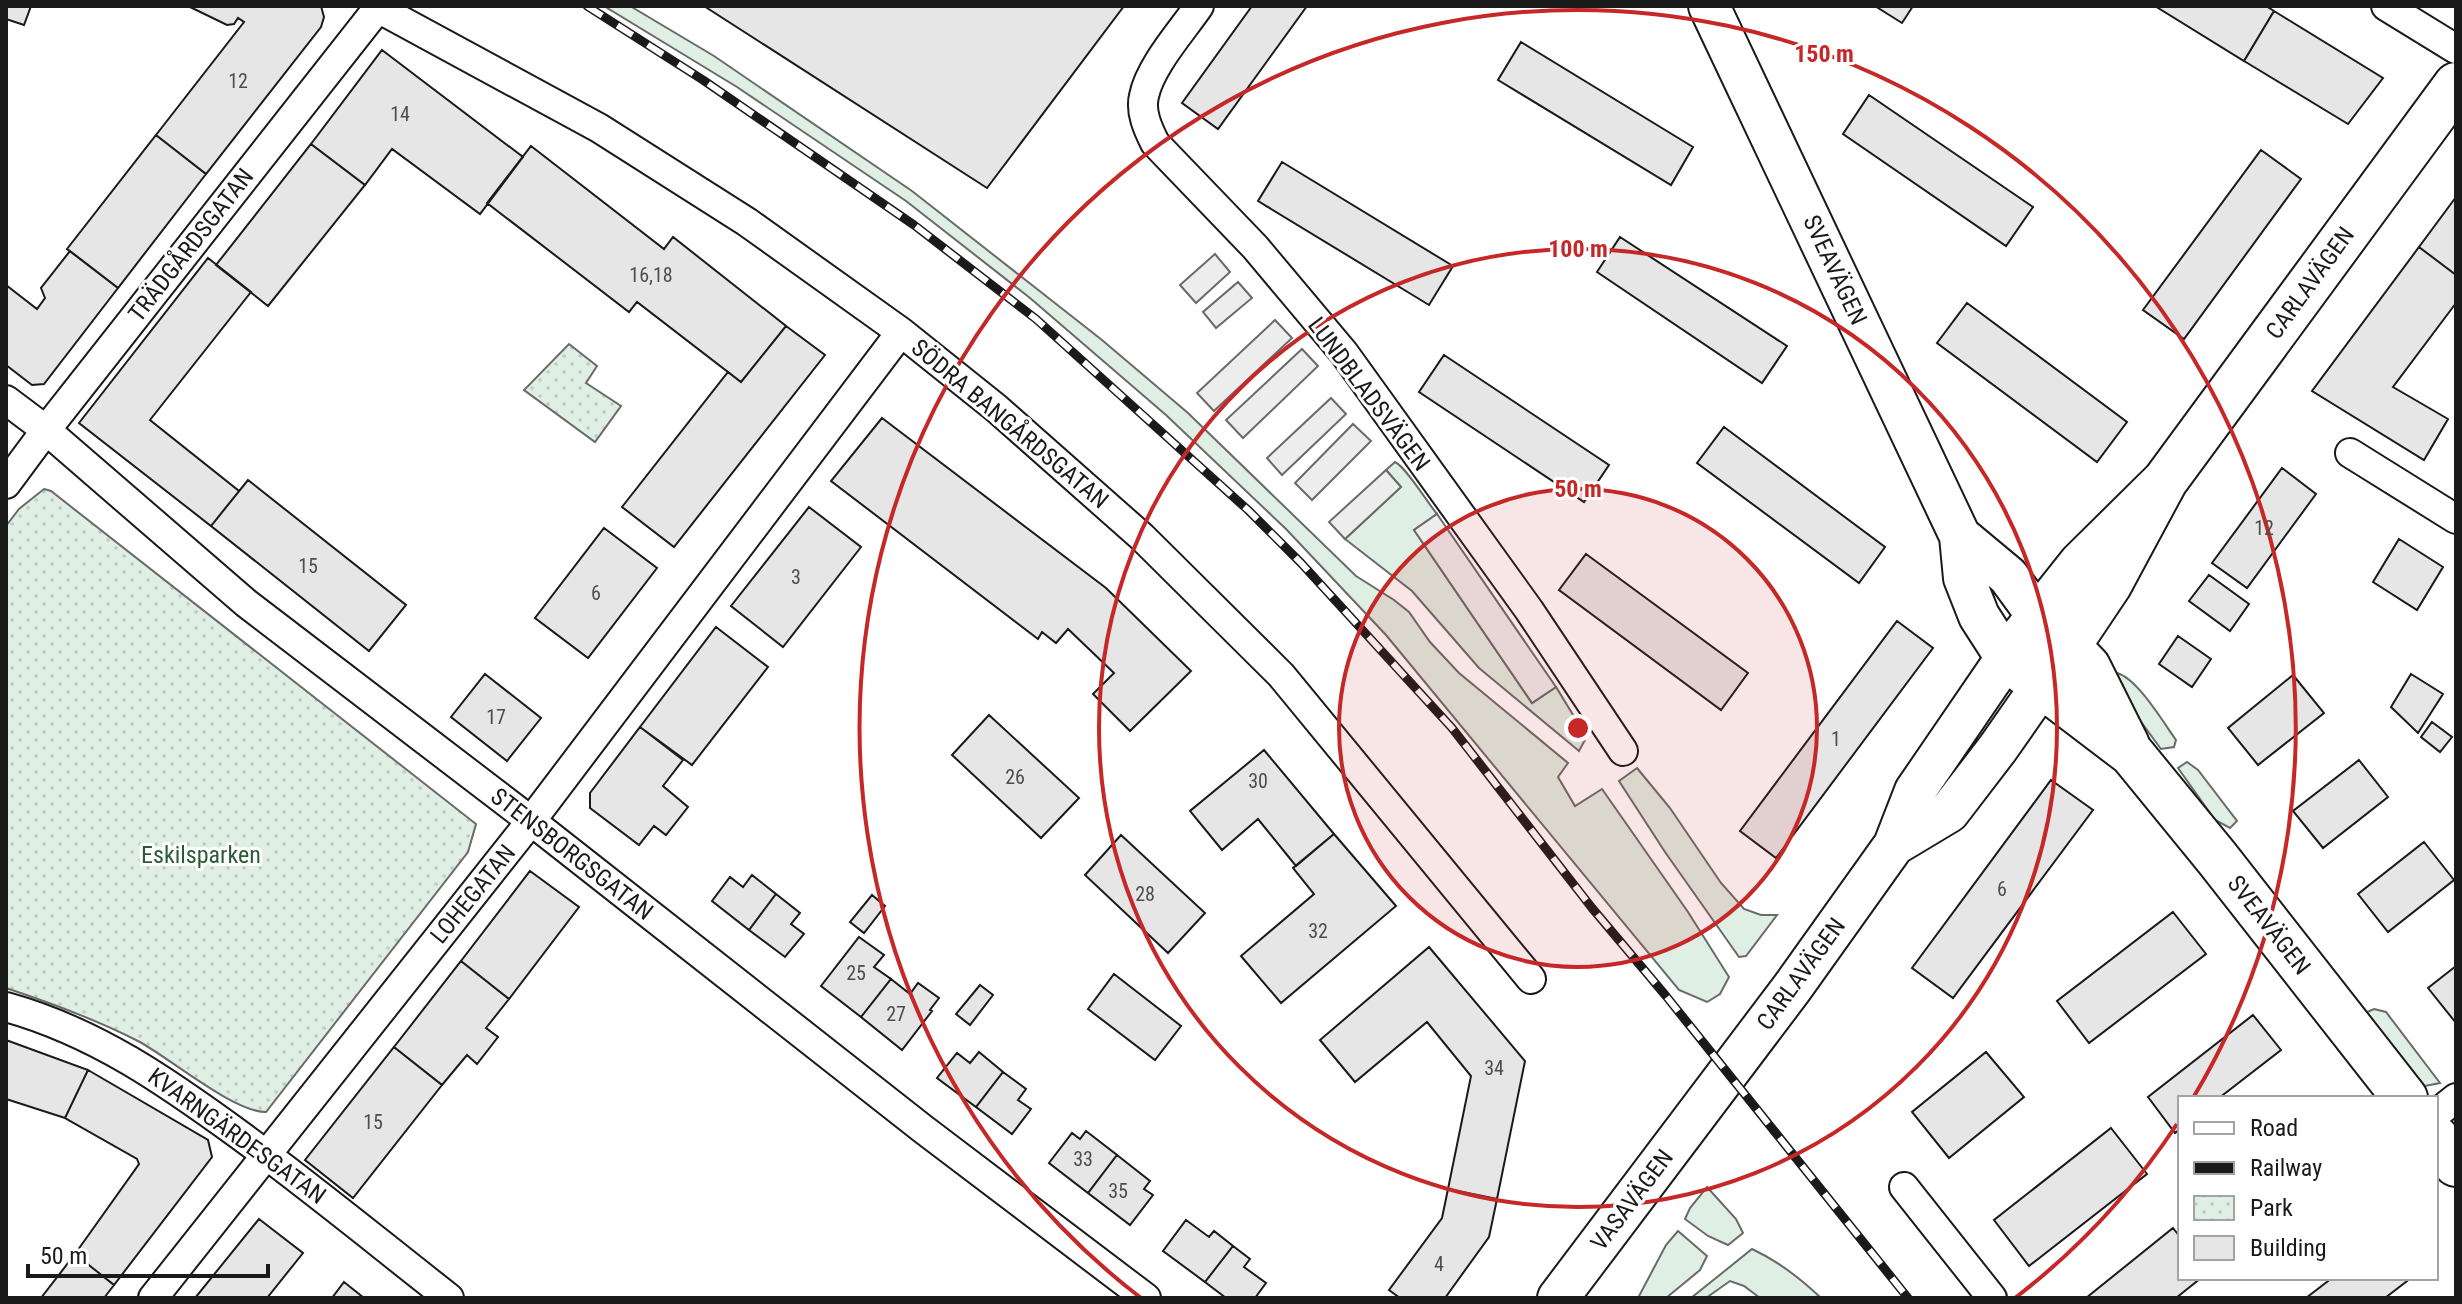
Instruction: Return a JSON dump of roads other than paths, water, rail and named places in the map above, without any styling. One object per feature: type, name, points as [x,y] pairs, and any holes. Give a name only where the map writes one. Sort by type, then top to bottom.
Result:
[{"type":"main road","name":"SVEAVÄGEN","points":[[1709,6],[1960,536],[1964,578],[1979,616],[2006,658],[2132,754],[2403,1096]]},
{"type":"main road","name":"CARLAVÄGEN","points":[[1707,1102],[1894,845],[1915,791],[2006,658],[2053,632],[2109,585],[2165,481],[2456,85]]},
{"type":"main road","name":"SVEAVÄGEN","points":[[1960,536],[2008,576],[2053,632],[2093,674],[2132,754]]},
{"type":"main road","name":"CARLAVÄGEN","points":[[1894,845],[1949,812],[1998,748],[2042,685],[2053,632]]},
{"type":"main road","name":"VASAVÄGEN","points":[[1558,1298],[1707,1102]]},
{"type":"main road","points":[[2438,1141],[2456,1164]]},
{"type":"street","name":"LUNDBLADSVÄGEN","points":[[1199,6],[1151,77],[1143,98],[1146,125],[1155,143],[1255,247],[1344,353],[1529,610],[1623,751]]},
{"type":"street","points":[[2386,6],[2456,49]]},
{"type":"street","name":"SÖDRA BANGÅRDSGATAN","points":[[376,7],[599,128],[747,222],[901,332],[996,408],[1142,537],[1281,675],[1531,979]]},
{"type":"street","name":"TRÄDGÅRDSGATAN","points":[[6,484],[376,7]]},
{"type":"street","name":"LOHEGATAN","points":[[153,1298],[531,821],[901,332]]},
{"type":"street","name":"STENSBORGSGATAN","points":[[6,400],[46,430],[246,603],[531,821],[923,1129],[1146,1298]]},
{"type":"street","points":[[2350,453],[2456,519]]},
{"type":"street","name":"KVARNGÄRDESGATAN","points":[[6,1007],[96,1041],[164,1079],[266,1154],[449,1298]]},
{"type":"street","points":[[2438,1112],[2456,1098]]},
{"type":"street","points":[[1904,1187],[1992,1298]]},
{"type":"railway","points":[[587,6],[703,80],[914,225],[1036,319],[1248,510],[1301,563],[1452,728],[1592,908],[1908,1298]]},
{"type":"park label","name":"Eskilsparken","points":[[201,855]]}]
